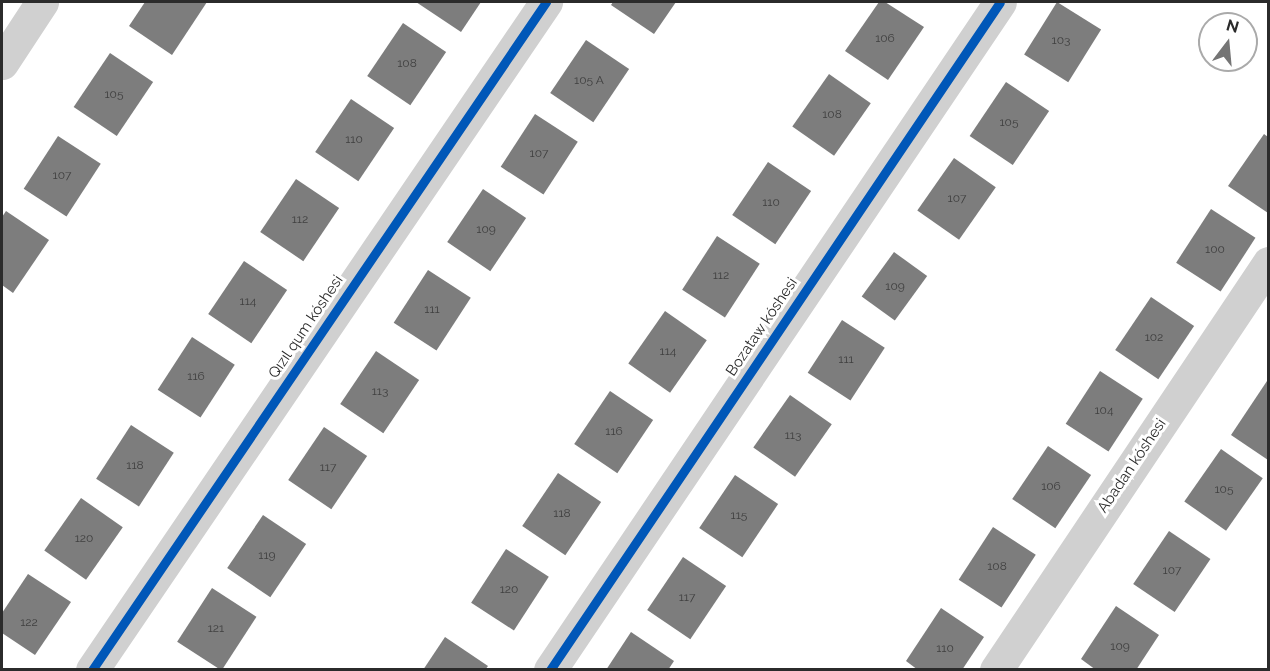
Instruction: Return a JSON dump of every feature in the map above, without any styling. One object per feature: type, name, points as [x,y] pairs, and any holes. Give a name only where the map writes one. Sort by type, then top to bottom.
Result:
[{"type":"street","points":[[2,63],[42,2]]},
{"type":"street","name":"Qızıl qum kóshesi","points":[[92,669],[546,2]]},
{"type":"street","name":"Bozataw kóshesi","points":[[550,669],[1000,2]]},
{"type":"street","name":"Abadan kóshesi","points":[[996,669],[1269,263]]},
{"type":"building","points":[[145,2],[207,2],[172,55],[129,26]]},
{"type":"building","points":[[416,2],[481,2],[461,32]]},
{"type":"building","points":[[613,2],[676,2],[654,34],[611,5]]},
{"type":"building","points":[[879,2],[885,2],[924,27],[888,80],[845,51]]},
{"type":"building","points":[[1057,2],[1101,30],[1068,82],[1024,55]]},
{"type":"building","points":[[403,23],[446,52],[410,105],[367,76]]},
{"type":"building","points":[[586,40],[629,69],[593,122],[550,93]]},
{"type":"building","points":[[110,53],[153,82],[117,136],[74,107]]},
{"type":"building","points":[[829,74],[871,103],[834,156],[792,126]]},
{"type":"building","points":[[1006,82],[1049,111],[1013,165],[970,136]]},
{"type":"building","points":[[351,99],[394,128],[358,181],[315,152]]},
{"type":"building","points":[[535,114],[578,142],[543,195],[501,167]]},
{"type":"building","points":[[1264,134],[1268,137],[1268,213],[1228,186]]},
{"type":"building","points":[[58,136],[101,164],[66,217],[24,189]]},
{"type":"building","points":[[954,158],[996,187],[959,240],[917,210]]},
{"type":"building","points":[[768,162],[811,191],[775,244],[732,215]]},
{"type":"building","points":[[296,179],[339,208],[303,261],[260,232]]},
{"type":"building","points":[[483,189],[526,218],[490,271],[447,242]]},
{"type":"building","points":[[1211,209],[1255,238],[1221,292],[1176,263]]},
{"type":"building","points":[[6,211],[49,240],[13,293],[2,285],[2,217]]},
{"type":"building","points":[[717,236],[760,264],[725,317],[682,290]]},
{"type":"building","points":[[894,252],[927,276],[895,321],[862,296]]},
{"type":"building","points":[[244,261],[287,290],[251,343],[208,314]]},
{"type":"building","points":[[428,270],[471,298],[436,351],[394,323]]},
{"type":"building","points":[[1151,297],[1194,326],[1158,379],[1115,350]]},
{"type":"building","points":[[665,311],[707,340],[670,393],[628,363]]},
{"type":"building","points":[[842,320],[885,348],[850,401],[808,373]]},
{"type":"building","points":[[192,337],[235,365],[200,418],[158,390]]},
{"type":"building","points":[[376,351],[419,380],[383,433],[340,404]]},
{"type":"building","points":[[1100,371],[1143,399],[1108,452],[1066,424]]},
{"type":"building","points":[[1268,382],[1268,460],[1231,435]]},
{"type":"building","points":[[610,391],[653,420],[617,473],[574,444]]},
{"type":"building","points":[[790,395],[832,424],[795,477],[753,447]]},
{"type":"building","points":[[131,425],[174,453],[139,506],[96,479]]},
{"type":"building","points":[[324,427],[367,456],[331,509],[288,480]]},
{"type":"building","points":[[1048,446],[1091,475],[1055,528],[1012,499]]},
{"type":"building","points":[[1221,449],[1263,478],[1226,531],[1184,501]]},
{"type":"building","points":[[558,473],[601,502],[565,555],[522,526]]},
{"type":"building","points":[[735,475],[778,504],[742,557],[699,528]]},
{"type":"building","points":[[81,498],[123,527],[86,580],[44,550]]},
{"type":"building","points":[[263,515],[306,544],[270,597],[227,568]]},
{"type":"building","points":[[993,527],[1036,555],[1001,608],[959,580]]},
{"type":"building","points":[[1169,531],[1210,559],[1175,612],[1133,584]]},
{"type":"building","points":[[506,549],[549,577],[514,630],[471,603]]},
{"type":"building","points":[[683,557],[726,586],[690,639],[647,610]]},
{"type":"building","points":[[28,574],[71,602],[35,655],[2,633],[2,613]]},
{"type":"building","points":[[212,588],[256,617],[222,670],[177,642]]},
{"type":"building","points":[[1116,606],[1159,635],[1136,670],[1096,670],[1081,659]]},
{"type":"building","points":[[941,608],[984,637],[962,670],[918,670],[906,661]]},
{"type":"building","points":[[631,632],[674,661],[668,670],[606,670]]},
{"type":"building","points":[[445,637],[488,666],[485,670],[423,670]]},
{"type":"cycle path","points":[[92,670],[546,2]]},
{"type":"cycle path","points":[[550,670],[1000,2]]}]
